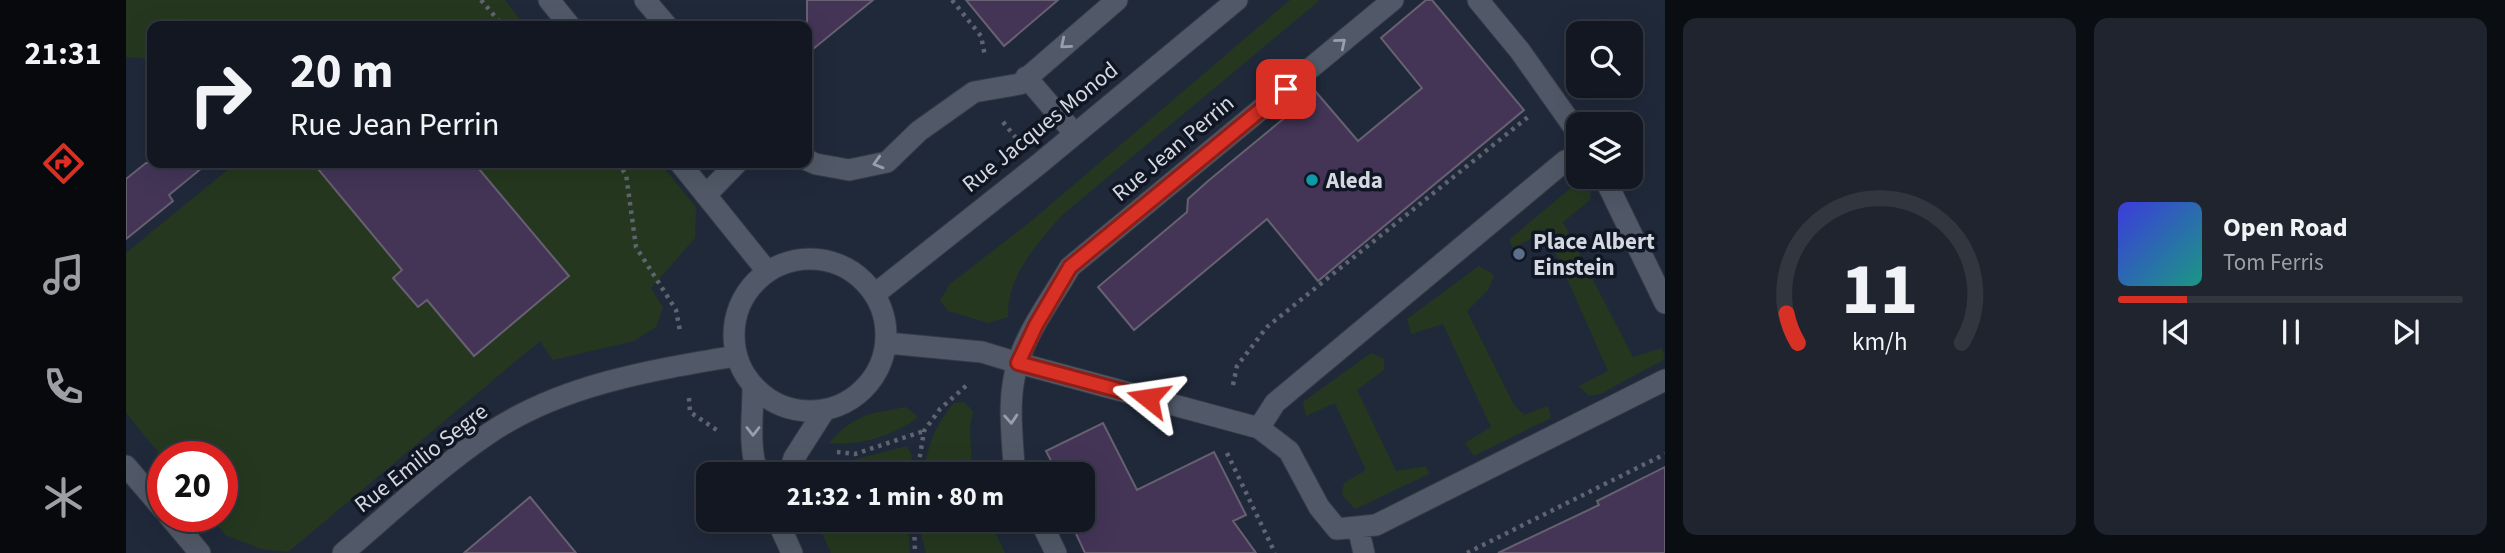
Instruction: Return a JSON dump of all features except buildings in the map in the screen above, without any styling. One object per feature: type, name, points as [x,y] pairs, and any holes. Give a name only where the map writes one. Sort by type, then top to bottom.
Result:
[{"type":"street","points":[[549,0],[566,21]]},
{"type":"street","points":[[645,0],[663,21]]},
{"type":"street","points":[[812,162],[849,170],[887,162],[919,131],[974,92],[1020,83],[1117,0]]},
{"type":"street","name":"Rue Jacques Monod","points":[[875,294],[1237,0]]},
{"type":"street","name":"Rue Jean Perrin","points":[[1014,462],[1010,405],[1018,363],[1036,325],[1070,267],[1393,0]]},
{"type":"street","points":[[1478,0],[1520,51],[1566,116]]},
{"type":"street","points":[[1026,77],[1075,134]]},
{"type":"street","points":[[1259,428],[1275,402],[1566,161]]},
{"type":"street","points":[[684,168],[767,271]]},
{"type":"street","points":[[706,195],[732,168]]},
{"type":"street","points":[[1610,189],[1665,303]]},
{"type":"street","points":[[795,259],[827,260],[854,271],[875,294],[885,317],[887,343],[880,366],[867,387],[848,402],[824,411],[798,411],[774,403],[753,387],[736,356],[733,337],[735,318],[742,300],[753,284],[767,271],[795,259]]},
{"type":"street","points":[[887,343],[982,352],[1259,428],[1289,451],[1319,507],[1337,529],[1376,525],[1665,380]]},
{"type":"street","name":"Rue Emilio Segre","points":[[343,553],[488,434],[538,407],[585,388],[667,366],[736,356]]},
{"type":"street","points":[[753,387],[755,462]]},
{"type":"street","points":[[793,462],[824,411]]},
{"type":"street","points":[[126,466],[147,490]]},
{"type":"street","points":[[1358,527],[1364,553]]},
{"type":"street","points":[[182,532],[200,553]]},
{"type":"street","points":[[782,532],[792,553]]},
{"type":"street","points":[[794,532],[798,553]]},
{"type":"street","points":[[1046,532],[1056,553]]},
{"type":"path","points":[[481,0],[499,21]]},
{"type":"path","points":[[1275,553],[1227,456],[1226,419],[1237,366],[1267,327],[1535,112]]},
{"type":"path","points":[[621,168],[626,174],[636,247],[676,310],[687,364],[690,412],[728,437]]},
{"type":"path","points":[[919,462],[923,431],[940,409],[969,384],[982,352]]},
{"type":"path","points":[[833,452],[855,454],[923,431]]},
{"type":"path","points":[[1467,553],[1665,454]]},
{"type":"path","points":[[914,532],[915,553]]},
{"type":"shaded area","points":[[286,0],[1665,0],[1665,553],[126,553],[126,3]]},
{"type":"green space","points":[[126,0],[505,0],[521,21],[147,21],[147,59],[126,57]]},
{"type":"green space","points":[[1290,0],[1320,0],[1060,217],[1032,251],[1017,275],[1009,302],[1008,317],[989,323],[948,311],[940,300],[950,284],[1029,223]]},
{"type":"green space","points":[[230,168],[664,168],[696,207],[695,238],[651,288],[663,308],[656,327],[634,341],[553,360],[540,341],[288,552],[261,549],[223,532],[238,532],[238,441],[149,441],[126,413],[126,253]]},
{"type":"green space","points":[[1569,189],[1591,189],[1590,200],[1563,222],[1633,357],[1662,348],[1665,359],[1600,394],[1589,396],[1579,386],[1608,371],[1546,231],[1513,248],[1509,240]]},
{"type":"green space","points":[[1479,266],[1494,275],[1488,290],[1467,311],[1514,405],[1524,415],[1548,406],[1551,418],[1474,456],[1465,443],[1491,427],[1443,324],[1411,334],[1407,319]]},
{"type":"green space","points":[[1371,353],[1384,359],[1384,370],[1357,390],[1396,471],[1426,466],[1429,474],[1355,509],[1342,495],[1344,483],[1366,470],[1335,403],[1306,416],[1303,402]]},
{"type":"green space","points":[[964,402],[973,411],[970,427],[971,462],[926,462],[937,428],[954,403]]},
{"type":"green space","points":[[906,407],[918,417],[898,430],[864,441],[829,443],[847,426],[863,417]]},
{"type":"green space","points":[[907,446],[912,456],[911,462],[845,462]]},
{"type":"green space","points":[[821,532],[909,532],[910,553],[831,553]]},
{"type":"green space","points":[[995,532],[1005,553],[926,553],[921,533]]},
{"type":"place","name":"Aleda","points":[[1312,180]]},
{"type":"place","name":"Place Albert Einstein","points":[[1519,254]]},
{"type":"route","points":[[1148,398],[1018,363],[1036,325],[1070,267],[1286,89]]}]
